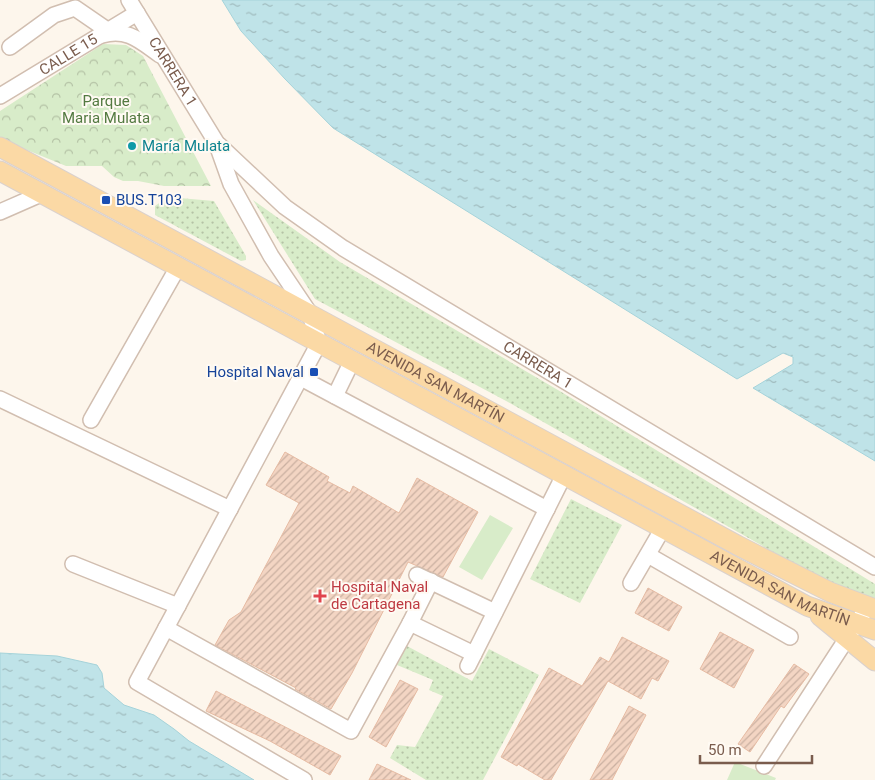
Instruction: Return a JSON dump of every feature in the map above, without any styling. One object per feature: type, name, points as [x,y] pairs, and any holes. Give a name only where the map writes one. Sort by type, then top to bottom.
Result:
[{"type":"main road","name":"AVENIDA SAN MARTÍN","points":[[0,147],[737,545],[830,592],[871,608]]},
{"type":"main road","name":"AVENIDA SAN MARTÍN","points":[[0,171],[852,631],[875,630]]},
{"type":"main road","points":[[852,631],[875,662]]},
{"type":"street","name":"CALLE 15","points":[[0,96],[102,33],[133,6]]},
{"type":"street","name":"CARRERA 1","points":[[133,6],[216,142],[231,184],[271,256],[310,314],[319,343]]},
{"type":"street","points":[[10,47],[54,15],[75,8],[102,33],[131,35],[163,57]]},
{"type":"street","name":"CARRERA 1","points":[[216,142],[285,208],[343,248],[875,567]]},
{"type":"street","points":[[0,212],[42,194]]},
{"type":"street","points":[[91,420],[178,267]]},
{"type":"street","points":[[304,780],[137,682],[319,343]]},
{"type":"street","points":[[335,396],[352,361]]},
{"type":"street","points":[[301,378],[547,509]]},
{"type":"street","points":[[0,399],[230,509]]},
{"type":"street","points":[[410,623],[471,660],[564,475]]},
{"type":"street","points":[[631,583],[663,528]]},
{"type":"street","points":[[648,555],[790,637]]},
{"type":"street","points":[[73,564],[178,606]]},
{"type":"street","points":[[166,628],[351,731],[410,623],[424,578],[495,612]]},
{"type":"street","points":[[764,766],[852,631],[871,608]]},
{"type":"green space","name":"Parque Maria Mulata","points":[[103,44],[126,45],[143,56],[211,186],[164,186],[138,181],[123,181],[114,177],[102,166],[66,166],[0,139],[0,111]]},
{"type":"green space","points":[[168,197],[214,201],[246,256],[246,260],[241,261],[155,215],[155,206]]},
{"type":"green space","points":[[253,200],[340,262],[563,393],[875,584],[875,598],[835,587],[508,402],[315,299]]},
{"type":"green space","points":[[571,499],[622,525],[580,603],[530,579]]},
{"type":"green space","points":[[490,515],[513,528],[482,580],[459,567]]},
{"type":"green space","points":[[407,646],[472,681],[489,649],[539,675],[483,780],[426,780],[390,758],[397,745],[415,747],[443,696],[429,690],[433,680],[397,665]]},
{"type":"green space","points":[[735,762],[776,778],[775,780],[727,780]]},
{"type":"water","points":[[222,0],[875,0],[875,461],[753,388],[793,364],[793,357],[783,353],[737,379],[333,128],[241,31]]},
{"type":"water","points":[[0,653],[57,656],[97,665],[102,673],[104,688],[124,705],[154,715],[189,741],[254,780],[0,780]]},
{"type":"building","name":"Hospital Naval de Cartagena","points":[[285,452],[329,477],[327,481],[350,493],[353,486],[399,513],[417,478],[478,512],[443,577],[408,562],[352,673],[331,709],[215,645],[229,620],[241,612],[299,503],[266,485]]},
{"type":"building","points":[[648,588],[682,607],[669,631],[635,613]]},
{"type":"building","points":[[720,632],[754,650],[734,688],[700,669]]},
{"type":"building","points":[[622,637],[669,661],[658,681],[652,678],[641,699],[608,681],[551,780],[545,780],[518,764],[517,766],[501,757],[549,668],[582,686],[600,657],[609,662]]},
{"type":"building","points":[[794,664],[809,674],[784,708],[781,706],[750,752],[738,744]]},
{"type":"building","points":[[400,680],[418,689],[386,747],[369,737]]},
{"type":"building","points":[[216,691],[341,756],[330,775],[270,741],[206,711]]},
{"type":"building","points":[[629,706],[646,715],[612,780],[590,780]]},
{"type":"building","points":[[377,764],[411,780],[369,780]]},
{"type":"place","name":"María Mulata","points":[[132,146]]},
{"type":"place","name":"BUS.T103","points":[[106,200]]},
{"type":"place","name":"Hospital Naval","points":[[314,372]]},
{"type":"place","name":"Hospital Naval de Cartagena","points":[[320,596]]}]
